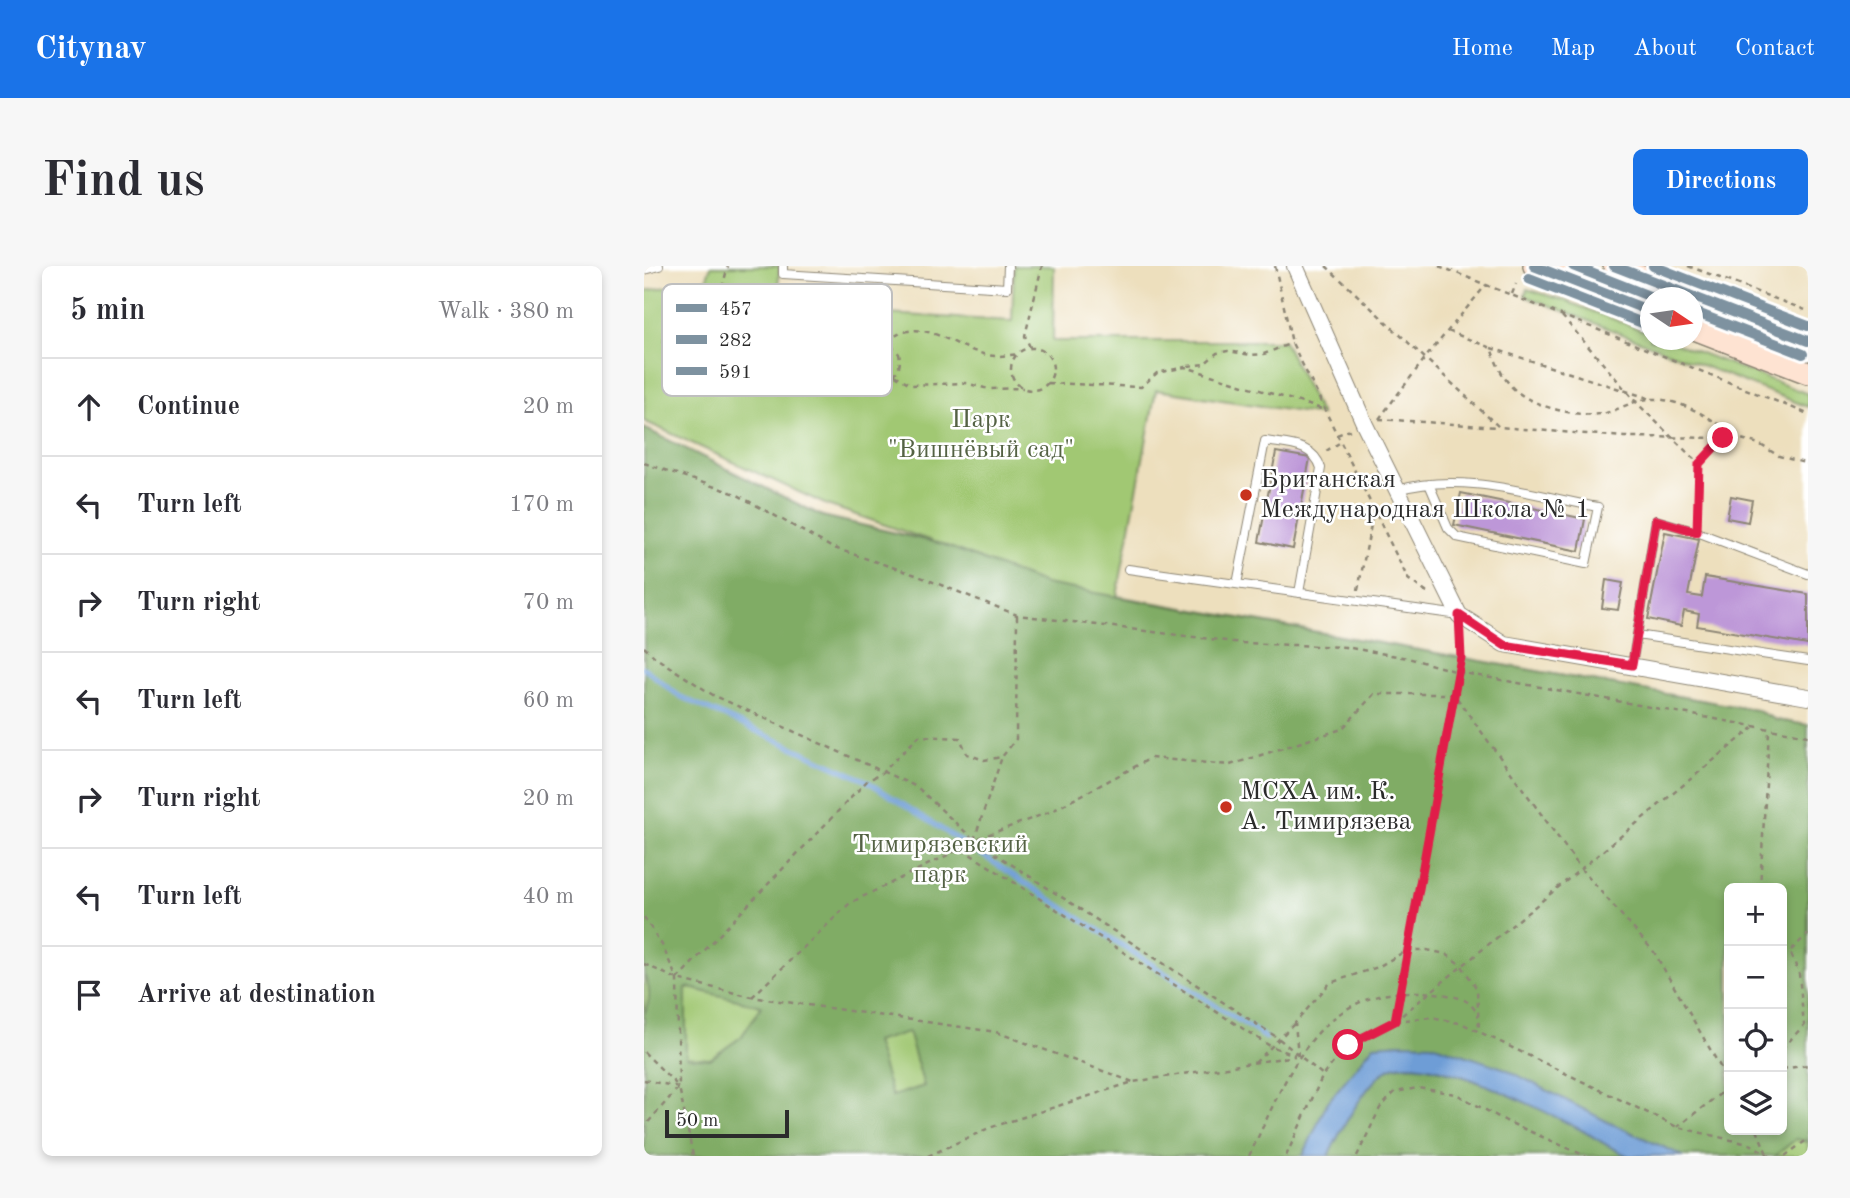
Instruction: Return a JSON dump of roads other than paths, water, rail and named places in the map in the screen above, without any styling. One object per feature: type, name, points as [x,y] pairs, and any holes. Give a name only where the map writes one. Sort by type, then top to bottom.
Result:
[{"type":"main road","points":[[1534,266],[1640,308]]},
{"type":"main road","points":[[1614,266],[1808,341]]},
{"type":"main road","points":[[1703,332],[1808,373]]},
{"type":"street","points":[[1295,266],[1372,422],[1397,490],[1459,615],[1504,645],[1808,697]]},
{"type":"lane","points":[[644,270],[659,266]]},
{"type":"lane","points":[[783,266],[783,274],[1007,288],[1008,266]]},
{"type":"lane","points":[[1237,584],[1265,441],[1307,449],[1317,456],[1321,468],[1299,593]]},
{"type":"lane","points":[[1397,490],[1420,483],[1463,482],[1598,507],[1586,564],[1457,537],[1448,528],[1429,484]]},
{"type":"lane","points":[[1632,665],[1656,520],[1697,532],[1808,574]]},
{"type":"lane","points":[[1128,569],[1459,615]]},
{"type":"lane","points":[[1637,635],[1808,661]]},
{"type":"water","points":[[1432,1044],[1506,1069],[1608,1122],[1683,1156],[1630,1156],[1489,1086],[1462,1076],[1412,1065],[1393,1067],[1374,1081],[1356,1106],[1328,1156],[1303,1156],[1327,1103],[1374,1045]]},
{"type":"waterway","points":[[644,668],[679,696],[867,781],[1266,1038]]},
{"type":"place","name":"Британская Международная Школа № 1","points":[[1246,495]]},
{"type":"place","name":"МСХА им. К. А. Тимирязева","points":[[1226,807]]},
{"type":"park label","name":"Парк \"Вишнёвый сад\"","points":[[981,435]]},
{"type":"park label","name":"Тимирязевский парк","points":[[940,860]]}]
